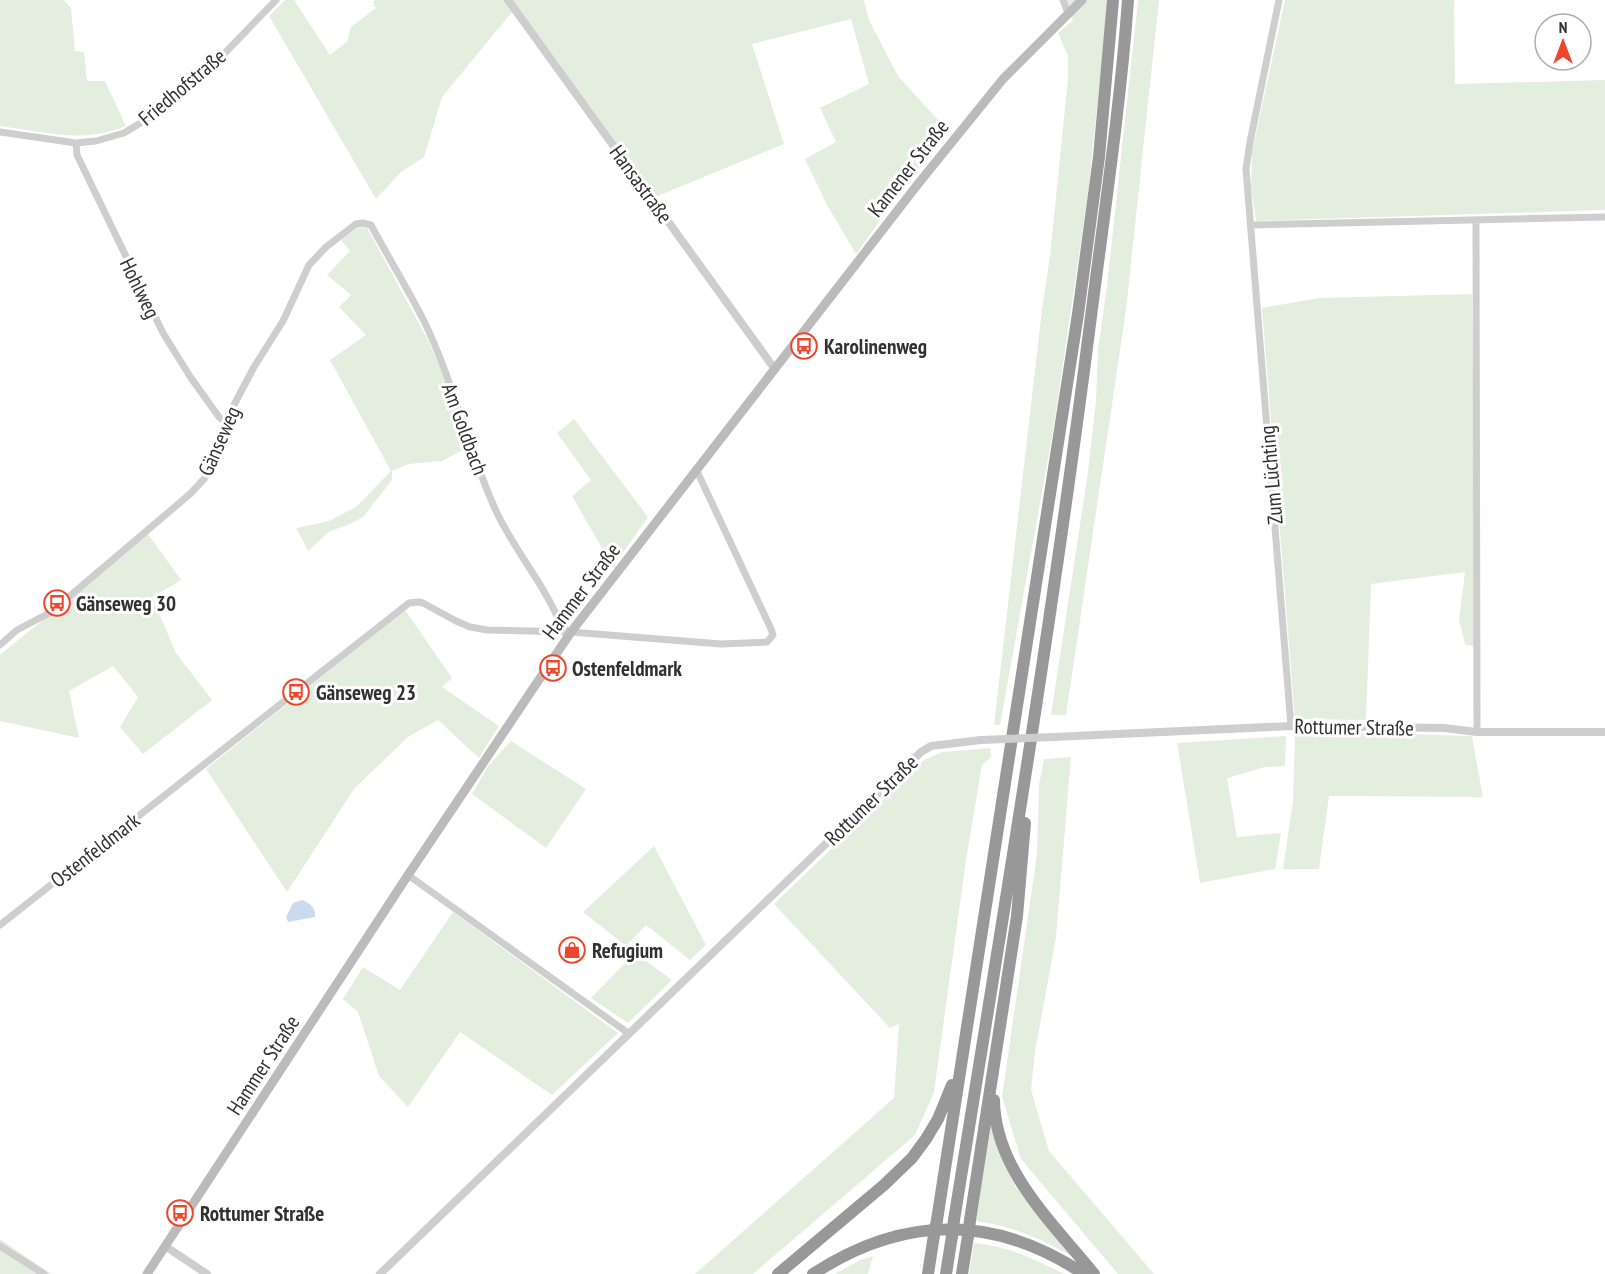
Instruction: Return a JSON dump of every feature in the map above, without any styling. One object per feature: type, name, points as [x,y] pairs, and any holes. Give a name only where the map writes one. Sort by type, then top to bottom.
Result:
[{"type":"highway","points":[[928,1274],[1078,314],[1098,157],[1113,0]]},
{"type":"highway","points":[[946,1274],[1077,426],[1112,165],[1128,0]]},
{"type":"highway","points":[[962,1274],[1017,916],[1025,816],[1025,774]]},
{"type":"highway","points":[[994,1066],[995,1113],[1005,1156],[1029,1194],[1094,1274]]},
{"type":"highway","points":[[778,1274],[884,1185],[912,1158],[938,1119],[960,1067]]},
{"type":"highway","points":[[813,1274],[854,1250],[888,1237],[941,1229],[982,1232],[1009,1238],[1047,1252],[1084,1274]]},
{"type":"main road","name":"Kamener Straße","points":[[774,368],[1002,79],[1082,0]]},
{"type":"main road","name":"Hammer Straße","points":[[147,1274],[408,874],[571,632],[774,368]]},
{"type":"street","name":"Friedhofstraße","points":[[0,132],[76,143],[96,141],[135,127],[222,55],[276,0]]},
{"type":"street","name":"Hansastraße","points":[[508,0],[774,368]]},
{"type":"street","points":[[1063,0],[1068,13]]},
{"type":"street","name":"Zum Lüchting","points":[[1279,0],[1246,170],[1292,726]]},
{"type":"street","name":"Hohlweg","points":[[76,143],[77,155],[163,333],[190,378],[225,422]]},
{"type":"street","points":[[1252,225],[1605,218]]},
{"type":"street","points":[[1476,220],[1477,732]]},
{"type":"street","name":"Gänseweg","points":[[0,645],[17,630],[51,612],[190,494],[204,479],[216,458],[223,439],[225,422],[254,367],[283,321],[309,265],[326,247],[356,224],[363,223]]},
{"type":"street","name":"Am Goldbach","points":[[363,223],[371,225],[424,322],[453,393],[480,474],[498,516],[540,582],[557,613],[562,628],[571,632]]},
{"type":"street","name":"Ostenfeldmark","points":[[0,925],[410,603],[419,602],[470,627],[487,630],[571,632],[721,644],[767,642],[771,639],[771,630],[696,469]]},
{"type":"street","name":"Rottumer Straße","points":[[380,1274],[921,752],[931,746],[1053,737],[1292,726],[1443,728],[1477,732],[1605,732]]},
{"type":"street","points":[[408,874],[628,1033]]},
{"type":"street","points":[[0,1246],[44,1274]]},
{"type":"street","points":[[165,1246],[207,1274]]},
{"type":"green space","points":[[0,0],[64,0],[71,8],[75,51],[84,52],[87,81],[105,81],[126,126],[94,134],[64,135],[0,126]]},
{"type":"green space","points":[[285,0],[294,0],[330,55],[347,42],[351,27],[376,8],[373,2],[375,0],[864,0],[869,20],[898,76],[948,131],[856,254],[828,207],[805,159],[836,142],[820,108],[869,84],[851,19],[752,44],[784,144],[655,197],[517,6],[442,97],[424,157],[401,172],[376,199],[269,16]]},
{"type":"green space","points":[[1066,0],[1108,0],[1088,194],[1053,431],[1000,725],[994,725],[1050,256],[1068,79],[1068,56],[1058,33],[1073,20]]},
{"type":"green space","points":[[1138,0],[1159,0],[1126,310],[1066,715],[1051,715],[1088,472],[1096,400],[1098,350]]},
{"type":"green space","points":[[1285,0],[1454,0],[1455,84],[1605,80],[1605,210],[1256,221],[1251,186],[1252,152]]},
{"type":"green space","points":[[359,227],[367,228],[429,342],[451,394],[467,448],[442,461],[408,464],[392,471],[392,480],[363,517],[330,531],[308,551],[296,528],[329,521],[356,507],[391,471],[330,360],[366,335],[339,307],[351,295],[327,275],[350,251],[341,240]]},
{"type":"green space","points":[[1472,294],[1476,647],[1465,644],[1459,620],[1465,572],[1371,584],[1366,720],[1295,719],[1262,308],[1319,298]]},
{"type":"green space","points":[[574,419],[648,517],[613,567],[572,496],[591,480],[557,433]]},
{"type":"green space","points":[[148,534],[181,580],[152,597],[176,653],[212,700],[143,754],[120,727],[138,697],[113,666],[69,691],[79,738],[0,721],[0,655]]},
{"type":"green space","points":[[405,610],[452,678],[442,687],[499,726],[479,758],[438,720],[408,737],[354,789],[287,892],[206,769]]},
{"type":"green space","points":[[1295,733],[1472,736],[1483,797],[1329,796],[1319,869],[1283,869],[1293,802]]},
{"type":"green space","points":[[1286,736],[1285,766],[1265,767],[1227,778],[1237,837],[1281,833],[1275,869],[1200,883],[1177,743]]},
{"type":"green space","points":[[511,741],[586,789],[546,848],[472,794],[488,766]]},
{"type":"green space","points":[[990,748],[991,757],[982,765],[966,860],[934,1092],[915,1135],[753,1274],[695,1274],[894,1098],[899,1024],[890,1028],[774,904],[924,760],[942,752]]},
{"type":"green space","points":[[1071,757],[1056,937],[1035,1052],[1031,1090],[1049,1151],[1154,1274],[1118,1274],[1021,1159],[1002,1097],[1037,854],[1039,785],[1044,759]]},
{"type":"green space","points":[[654,846],[706,945],[690,960],[646,925],[626,946],[583,912]]},
{"type":"green space","points":[[453,912],[618,1033],[552,1095],[460,1032],[408,1107],[379,1076],[358,1012],[343,999],[363,967],[400,990]]},
{"type":"green space","points":[[635,953],[672,980],[628,1023],[591,998]]},
{"type":"green space","points":[[989,1124],[994,1125],[998,1150],[1015,1186],[1073,1257],[1026,1234],[1003,1226],[976,1221]]},
{"type":"green space","points":[[0,1239],[51,1274],[0,1274]]},
{"type":"green space","points":[[974,1243],[1020,1254],[1064,1274],[969,1274]]},
{"type":"green space","points":[[873,1256],[868,1274],[835,1274],[860,1260]]},
{"type":"water","points":[[302,900],[312,906],[315,917],[288,922],[286,917],[293,903]]},
{"type":"place","name":"Karolinenweg","points":[[804,346]]},
{"type":"place","name":"Gänseweg 30","points":[[57,603]]},
{"type":"place","name":"Ostenfeldmark","points":[[553,668]]},
{"type":"place","name":"Gänseweg 23","points":[[296,692]]},
{"type":"place","name":"Refugium","points":[[572,950]]},
{"type":"place","name":"Rottumer Straße","points":[[180,1213]]}]
